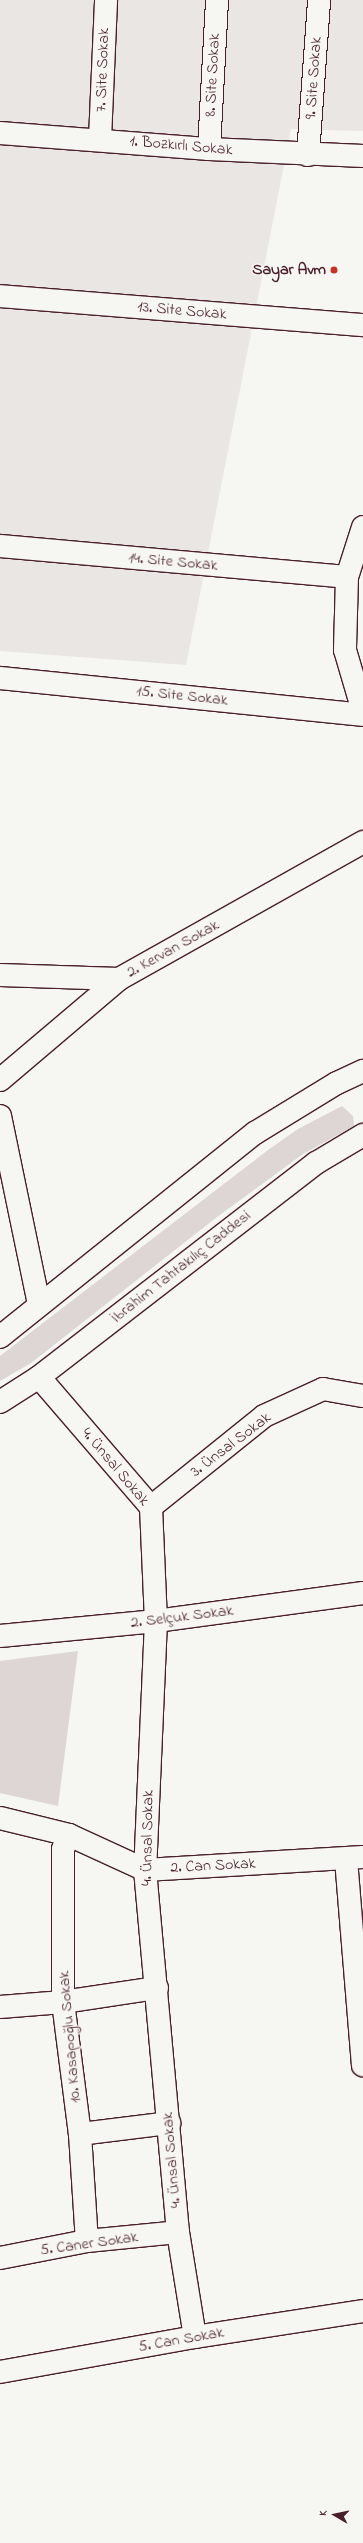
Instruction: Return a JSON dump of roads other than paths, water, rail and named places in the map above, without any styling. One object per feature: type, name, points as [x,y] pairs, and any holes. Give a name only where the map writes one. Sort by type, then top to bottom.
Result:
[{"type":"street","name":"7. Site Sokak","points":[[100,139],[106,0]]},
{"type":"street","name":"8. Site Sokak","points":[[209,149],[217,0]]},
{"type":"street","name":"9. Site Sokak","points":[[308,155],[319,0]]},
{"type":"street","name":"1. Bozkırlı Sokak","points":[[0,133],[100,139],[209,149],[308,155],[363,156]]},
{"type":"street","name":"13. Site Sokak","points":[[0,296],[363,325]]},
{"type":"street","points":[[363,527],[347,577],[345,650],[363,711]]},
{"type":"street","name":"14. Site Sokak","points":[[0,546],[347,577]]},
{"type":"street","name":"15. Site Sokak","points":[[0,678],[363,715]]},
{"type":"street","name":"2. Kervan Sokak","points":[[0,1080],[119,979],[363,842]]},
{"type":"street","points":[[0,975],[119,979]]},
{"type":"street","points":[[0,1337],[39,1304],[255,1132],[337,1083],[363,1071]]},
{"type":"street","points":[[0,1116],[8,1194],[39,1304]]},
{"type":"street","name":"İbrahim Tahtakılıç Caddesi","points":[[0,1402],[39,1377],[316,1163],[363,1141]]},
{"type":"street","name":"4. Ünsal Sokak","points":[[39,1377],[151,1507],[156,1621],[145,1870],[157,1988],[178,2232],[195,2338]]},
{"type":"street","name":"3. Ünsal Sokak","points":[[151,1507],[264,1416],[323,1389],[363,1396]]},
{"type":"street","name":"2. Selçuk Sokak","points":[[0,1636],[156,1621],[363,1593]]},
{"type":"street","name":"2. Can Sokak","points":[[0,1818],[69,1835],[145,1870],[354,1858]]},
{"type":"street","name":"10. Kasapoğlu Sokak","points":[[69,1835],[63,1849],[64,2002],[80,2134],[87,2241]]},
{"type":"street","points":[[354,1858],[363,2065]]},
{"type":"street","points":[[0,2007],[64,2002],[157,1988]]},
{"type":"street","points":[[80,2134],[169,2123]]},
{"type":"street","name":"5. Caner Sokak","points":[[0,2258],[87,2241],[178,2232]]},
{"type":"street","name":"5. Can Sokak","points":[[0,2372],[195,2338],[363,2311]]},
{"type":"place","name":"Sayar Avm","points":[[334,270]]}]
